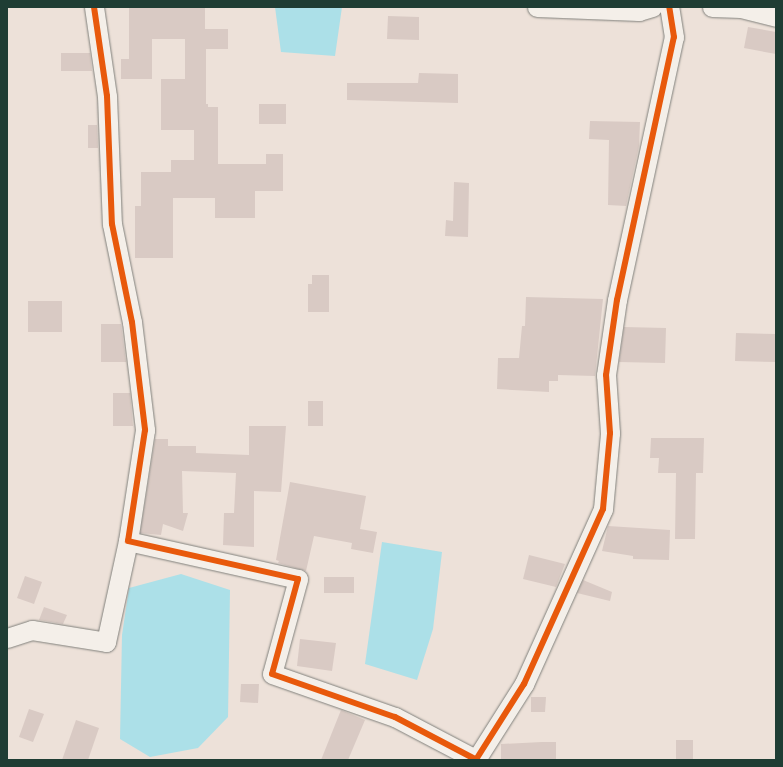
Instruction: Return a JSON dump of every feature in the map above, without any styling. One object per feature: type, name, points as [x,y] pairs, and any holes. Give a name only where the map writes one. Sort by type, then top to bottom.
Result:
[{"type":"street","points":[[7,638],[32,630],[106,642],[128,541],[144,430],[132,322],[112,224],[107,96],[94,7]]},
{"type":"street","points":[[537,7],[639,11],[652,7]]},
{"type":"street","points":[[128,541],[298,579],[272,674],[395,717],[477,759],[524,684],[603,509],[610,433],[606,375],[617,300],[674,37],[669,7]]},
{"type":"street","points":[[712,7],[741,8],[776,17]]},
{"type":"water","points":[[275,7],[342,7],[335,56],[281,52]]},
{"type":"water","points":[[382,542],[442,552],[433,629],[417,680],[365,664]]},
{"type":"water","points":[[181,574],[230,590],[228,717],[198,748],[150,757],[120,739],[122,635],[129,588]]},
{"type":"building","points":[[129,7],[205,7],[205,29],[228,29],[228,49],[206,49],[206,104],[208,104],[208,107],[218,107],[218,164],[266,164],[266,154],[283,154],[283,191],[255,191],[255,218],[215,218],[215,198],[173,198],[173,258],[135,258],[135,206],[141,206],[141,172],[171,172],[171,160],[194,160],[194,130],[161,130],[161,79],[185,79],[185,39],[152,39],[152,79],[121,79],[121,59],[129,59]]},
{"type":"building","points":[[388,16],[419,17],[419,40],[387,39]]},
{"type":"building","points":[[748,27],[776,32],[776,54],[744,48]]},
{"type":"building","points":[[61,53],[90,53],[92,71],[61,71]]},
{"type":"building","points":[[419,73],[458,74],[458,103],[347,100],[347,83],[418,83]]},
{"type":"building","points":[[259,104],[286,104],[286,124],[259,124]]},
{"type":"building","points":[[590,121],[640,122],[639,146],[626,206],[608,205],[609,140],[589,139]]},
{"type":"building","points":[[88,125],[97,125],[98,148],[88,148]]},
{"type":"building","points":[[454,182],[469,183],[468,237],[445,236],[446,220],[453,221]]},
{"type":"building","points":[[312,275],[329,275],[329,312],[308,312],[308,284],[312,284]]},
{"type":"building","points":[[526,297],[603,299],[595,376],[558,375],[558,381],[549,381],[549,392],[497,389],[498,358],[519,358],[522,326],[525,326]]},
{"type":"building","points":[[28,301],[62,301],[62,332],[28,332]]},
{"type":"building","points":[[101,324],[121,324],[126,362],[101,362]]},
{"type":"building","points":[[624,327],[666,328],[665,363],[619,362]]},
{"type":"building","points":[[736,333],[776,334],[776,362],[735,361]]},
{"type":"building","points":[[113,393],[130,393],[133,426],[113,426]]},
{"type":"building","points":[[308,401],[323,401],[323,426],[308,426]]},
{"type":"building","points":[[249,426],[286,426],[281,492],[254,491],[254,547],[223,545],[224,513],[234,513],[236,473],[182,471],[183,513],[188,513],[183,531],[163,524],[161,535],[140,533],[155,439],[168,439],[168,446],[196,446],[196,453],[249,455]]},
{"type":"building","points":[[651,438],[704,438],[703,473],[696,473],[695,539],[675,539],[676,473],[658,473],[659,458],[650,458]]},
{"type":"building","points":[[290,482],[366,496],[360,529],[377,532],[373,553],[351,549],[352,543],[314,536],[306,571],[278,563],[279,561],[276,560]]},
{"type":"building","points":[[608,526],[670,530],[669,560],[633,559],[633,556],[602,551]]},
{"type":"building","points":[[529,555],[565,564],[556,587],[523,579]]},
{"type":"building","points":[[25,576],[42,582],[34,604],[17,598]]},
{"type":"building","points":[[324,577],[354,577],[354,593],[324,593]]},
{"type":"building","points":[[583,580],[612,592],[610,601],[577,593]]},
{"type":"building","points":[[44,607],[67,615],[63,624],[39,620]]},
{"type":"building","points":[[300,639],[336,643],[332,671],[297,666]]},
{"type":"building","points":[[241,684],[259,684],[258,703],[240,702]]},
{"type":"building","points":[[531,697],[546,697],[545,712],[531,712]]},
{"type":"building","points":[[29,709],[44,714],[33,742],[19,737]]},
{"type":"building","points":[[341,710],[365,720],[348,760],[321,760]]},
{"type":"building","points":[[76,720],[99,728],[88,760],[62,760]]},
{"type":"building","points":[[676,740],[693,740],[693,760],[676,760]]},
{"type":"building","points":[[556,742],[556,760],[501,760],[501,744]]},
{"type":"cycle path","points":[[94,7],[107,96],[112,224],[132,322],[145,430],[128,541],[298,579],[272,674],[395,717],[477,760]]},
{"type":"cycle path","points":[[477,758],[524,684],[603,509],[610,433],[606,375],[617,300],[674,37],[669,7]]}]
